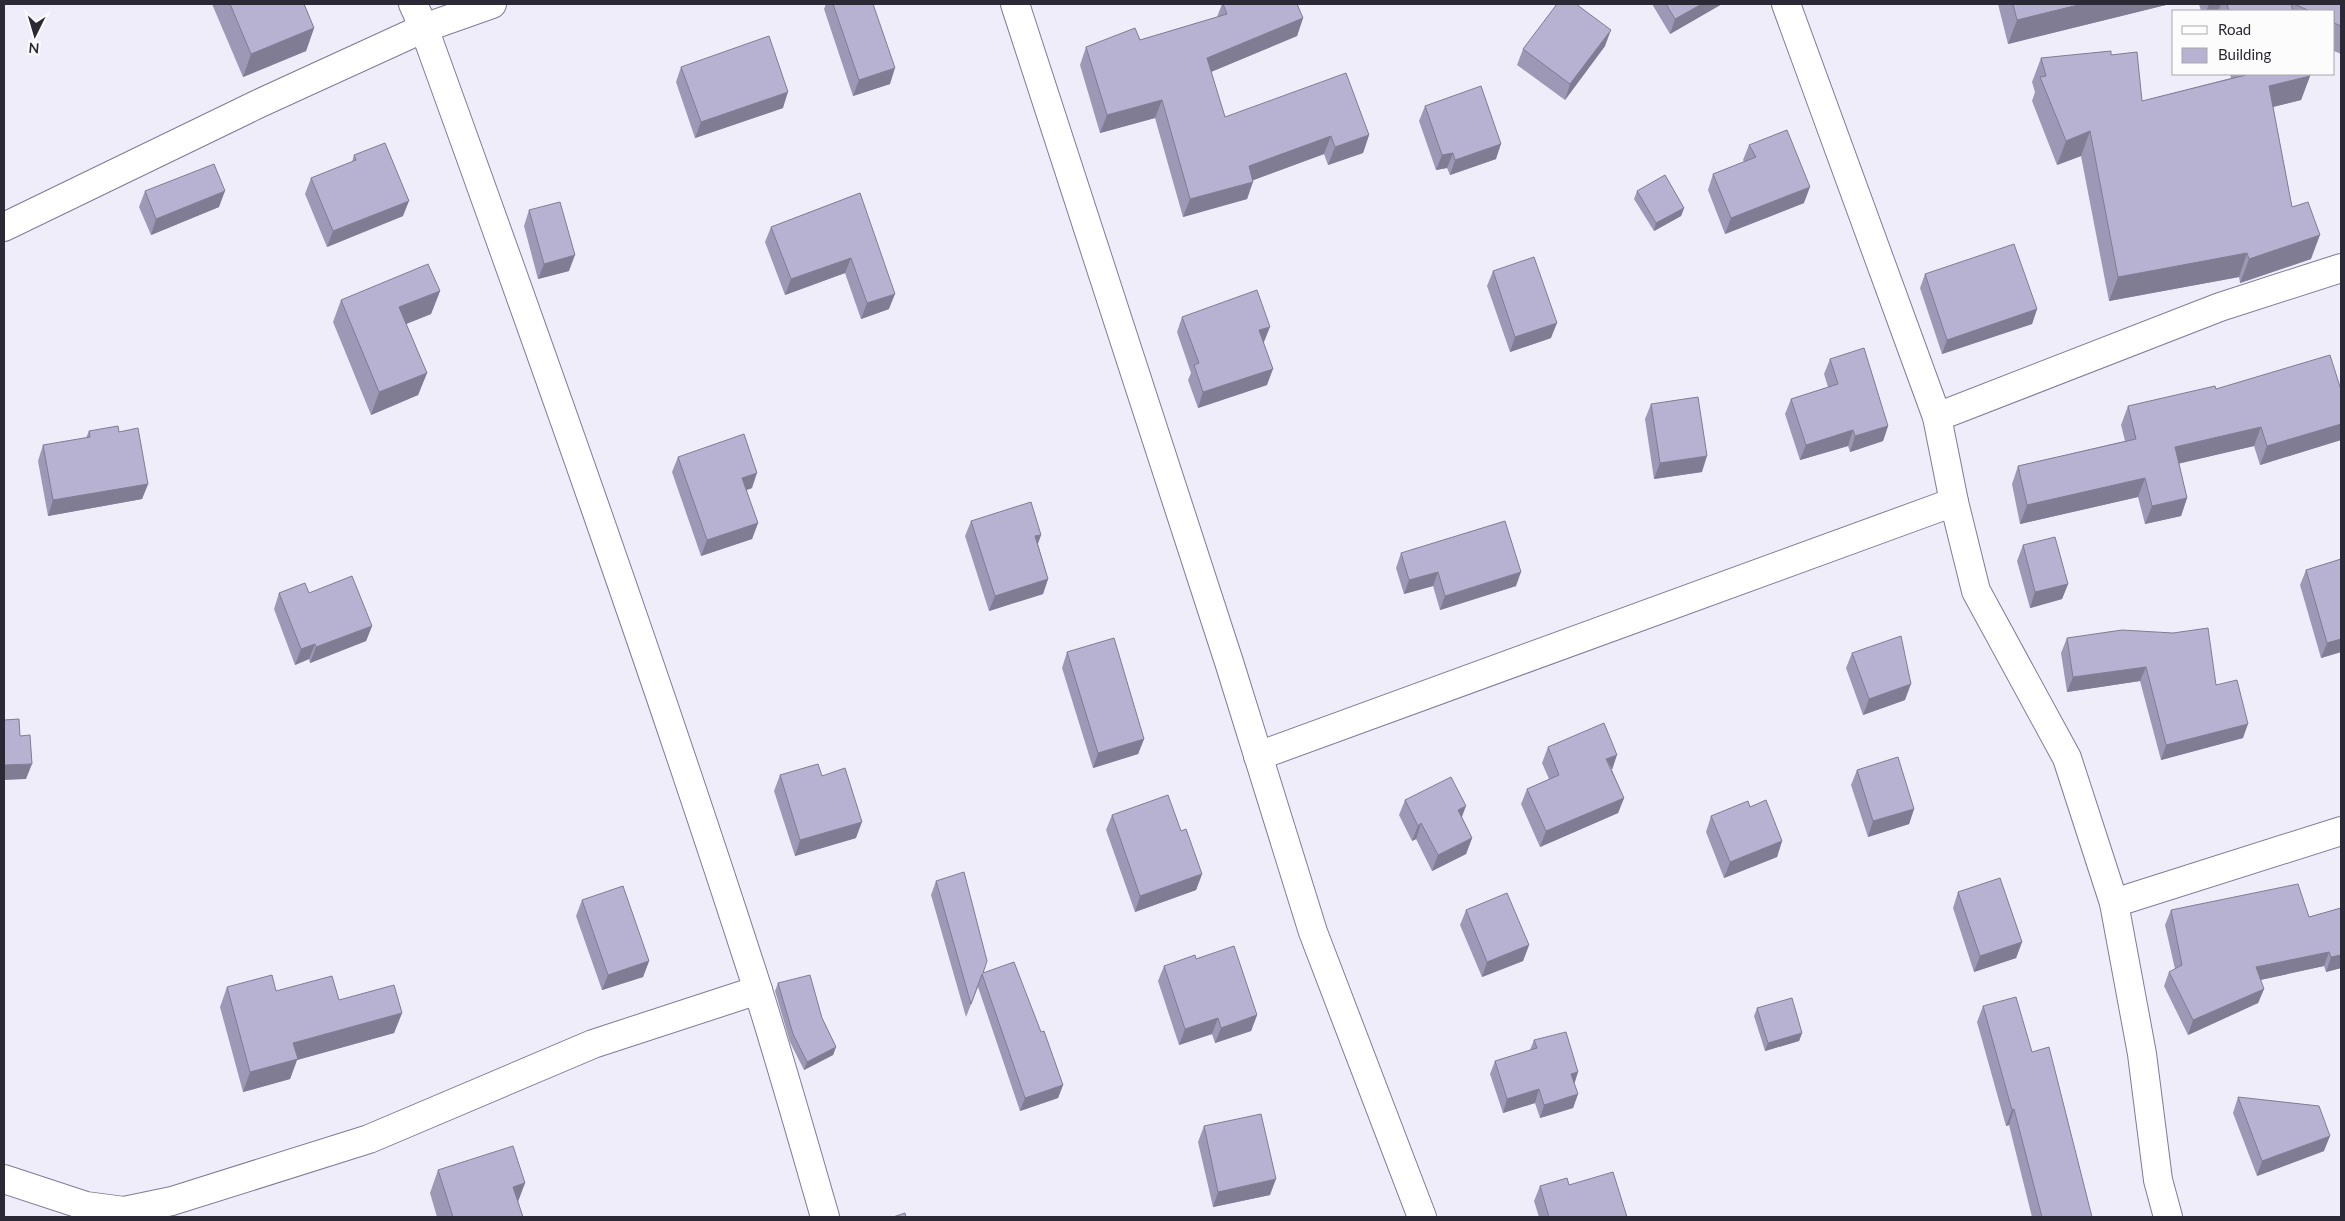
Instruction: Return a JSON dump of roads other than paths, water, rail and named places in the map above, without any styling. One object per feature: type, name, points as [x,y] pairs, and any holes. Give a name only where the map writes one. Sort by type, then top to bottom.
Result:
[{"type":"street","points":[[4,227],[258,104],[418,16],[492,4]]},
{"type":"street","points":[[1015,4],[1313,932],[1422,1217]]},
{"type":"street","points":[[1786,4],[1937,417],[1954,502],[1976,591],[2067,758],[2114,903],[2142,1054],[2158,1180],[2168,1217]]},
{"type":"street","points":[[418,16],[552,383],[758,990],[826,1217]]},
{"type":"street","points":[[1937,417],[2220,307],[2341,268]]},
{"type":"street","points":[[1258,756],[1954,502]]},
{"type":"street","points":[[2114,903],[2341,831]]},
{"type":"street","points":[[4,1180],[86,1206],[124,1211],[172,1201],[368,1139],[593,1044],[758,990]]}]
